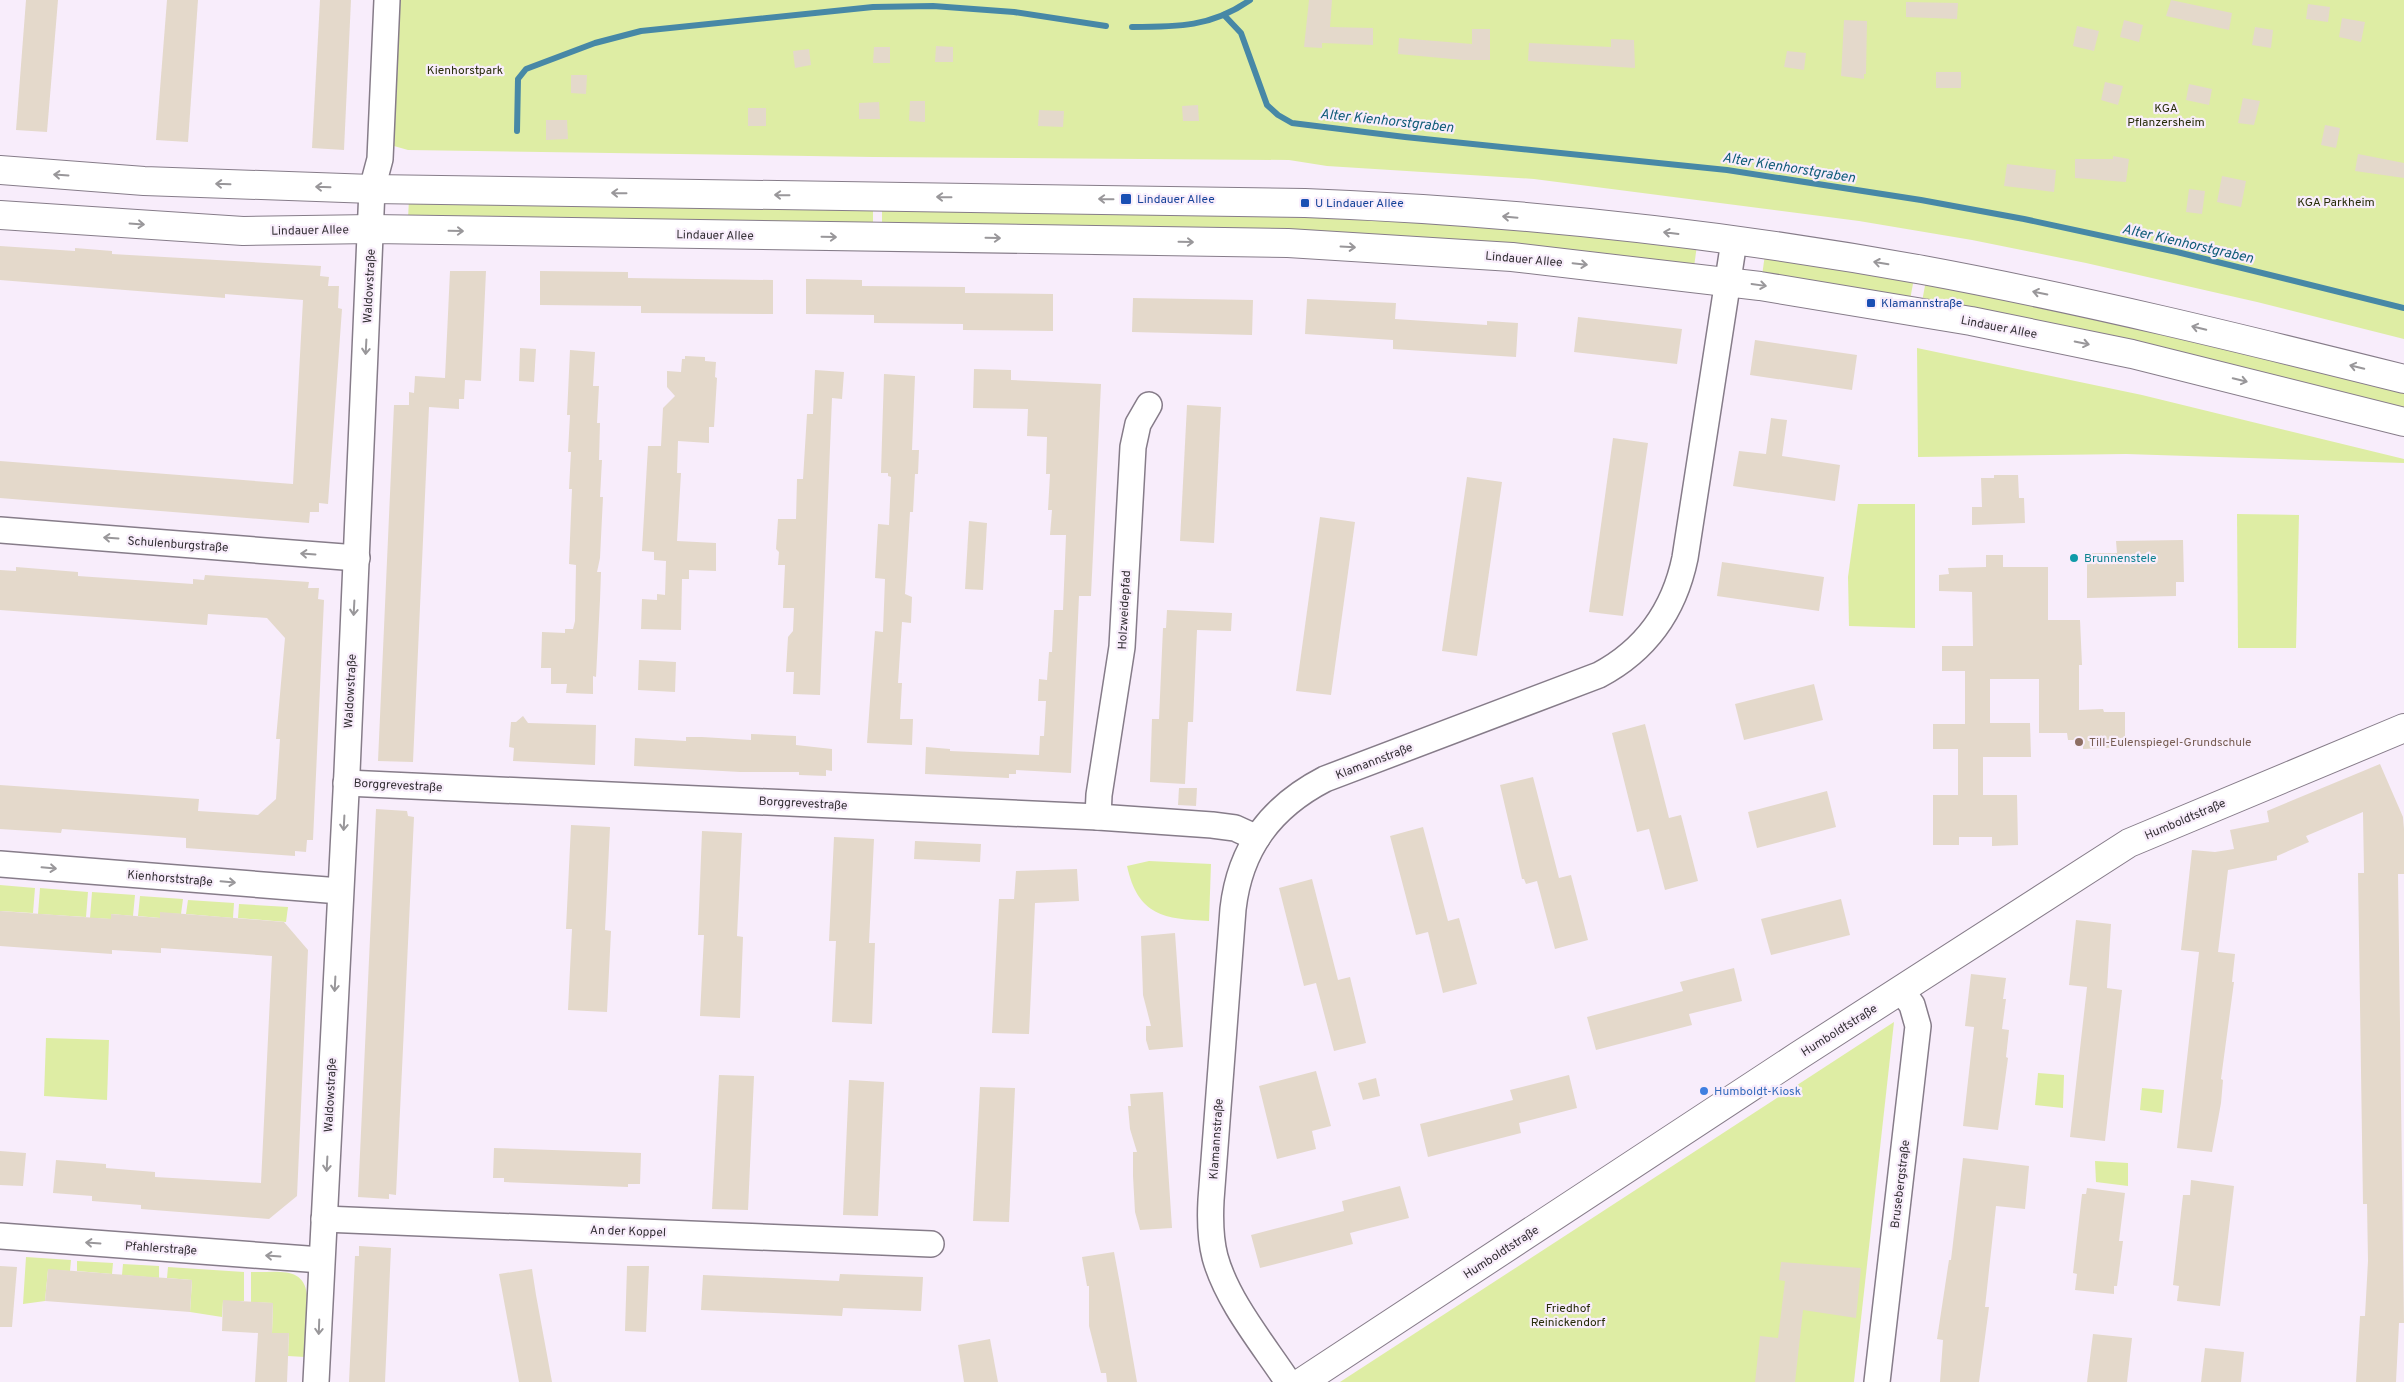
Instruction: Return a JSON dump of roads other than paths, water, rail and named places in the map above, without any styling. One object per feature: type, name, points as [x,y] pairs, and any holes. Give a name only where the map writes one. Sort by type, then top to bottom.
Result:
[{"type":"main road","points":[[0,170],[144,181],[372,189],[1305,203],[1393,207],[1524,218],[1734,241],[1920,270],[2165,320],[2404,379]]},
{"type":"main road","name":"Lindauer Allee","points":[[0,215],[243,231],[372,229],[1288,243],[1512,258],[1727,281],[1924,312],[2066,340],[2404,422]]},
{"type":"main road","name":"Humboldtstraße","points":[[1302,1382],[1901,990],[2130,843],[2402,734]]},
{"type":"street","name":"Waldowstraße","points":[[316,1382],[346,783],[372,229],[372,189],[380,159],[387,0]]},
{"type":"street","name":"Klamannstraße","points":[[1288,1382],[1225,1284],[1214,1256],[1211,1234],[1211,1200],[1235,898],[1242,866],[1257,838],[1280,810],[1306,789],[1325,780],[1599,676],[1627,658],[1654,631],[1671,603],[1684,565],[1734,241]]},
{"type":"street","name":"Holzweidepfad","points":[[1098,818],[1099,795],[1122,647],[1133,447],[1138,424],[1149,405]]},
{"type":"street","name":"Schulenburgstraße","points":[[0,530],[356,558]]},
{"type":"street","name":"Borggrevestraße","points":[[346,783],[1098,818],[1212,825],[1235,828],[1257,838]]},
{"type":"street","name":"Kienhorststraße","points":[[0,864],[340,891]]},
{"type":"street","name":"Brusebergstraße","points":[[1878,1382],[1918,1026],[1912,1005],[1901,990]]},
{"type":"street","name":"An der Koppel","points":[[324,1219],[931,1244]]},
{"type":"street","name":"Pfahlerstraße","points":[[0,1236],[321,1260]]},
{"type":"waterway","points":[[1132,27],[1164,27],[1194,24],[1222,16],[1250,0]]},
{"type":"waterway","points":[[517,131],[518,79],[526,69],[595,43],[641,31],[873,7],[933,6],[1014,12],[1106,26]]},
{"type":"waterway","name":"Alter Kienhorstgraben","points":[[1224,15],[1241,33],[1267,105],[1278,115],[1292,123],[1405,137],[1727,170],[1921,200],[2024,219],[2177,252],[2404,308]]},
{"type":"place","name":"Lindauer Allee","points":[[1126,199]]},
{"type":"place","name":"U Lindauer Allee","points":[[1305,203]]},
{"type":"place","name":"Klamannstraße","points":[[1871,303]]},
{"type":"place","name":"Brunnenstele","points":[[2074,558]]},
{"type":"place","name":"Till-Eulenspiegel-Grundschule","points":[[2079,742]]},
{"type":"place","name":"Humboldt-Kiosk","points":[[1704,1091]]},
{"type":"park label","name":"Kienhorstpark","points":[[465,70]]},
{"type":"park label","name":"KGA Pflanzersheim","points":[[2166,115]]},
{"type":"park label","name":"KGA Parkheim","points":[[2336,202]]},
{"type":"park label","name":"Friedhof Reinickendorf","points":[[1568,1315]]}]
